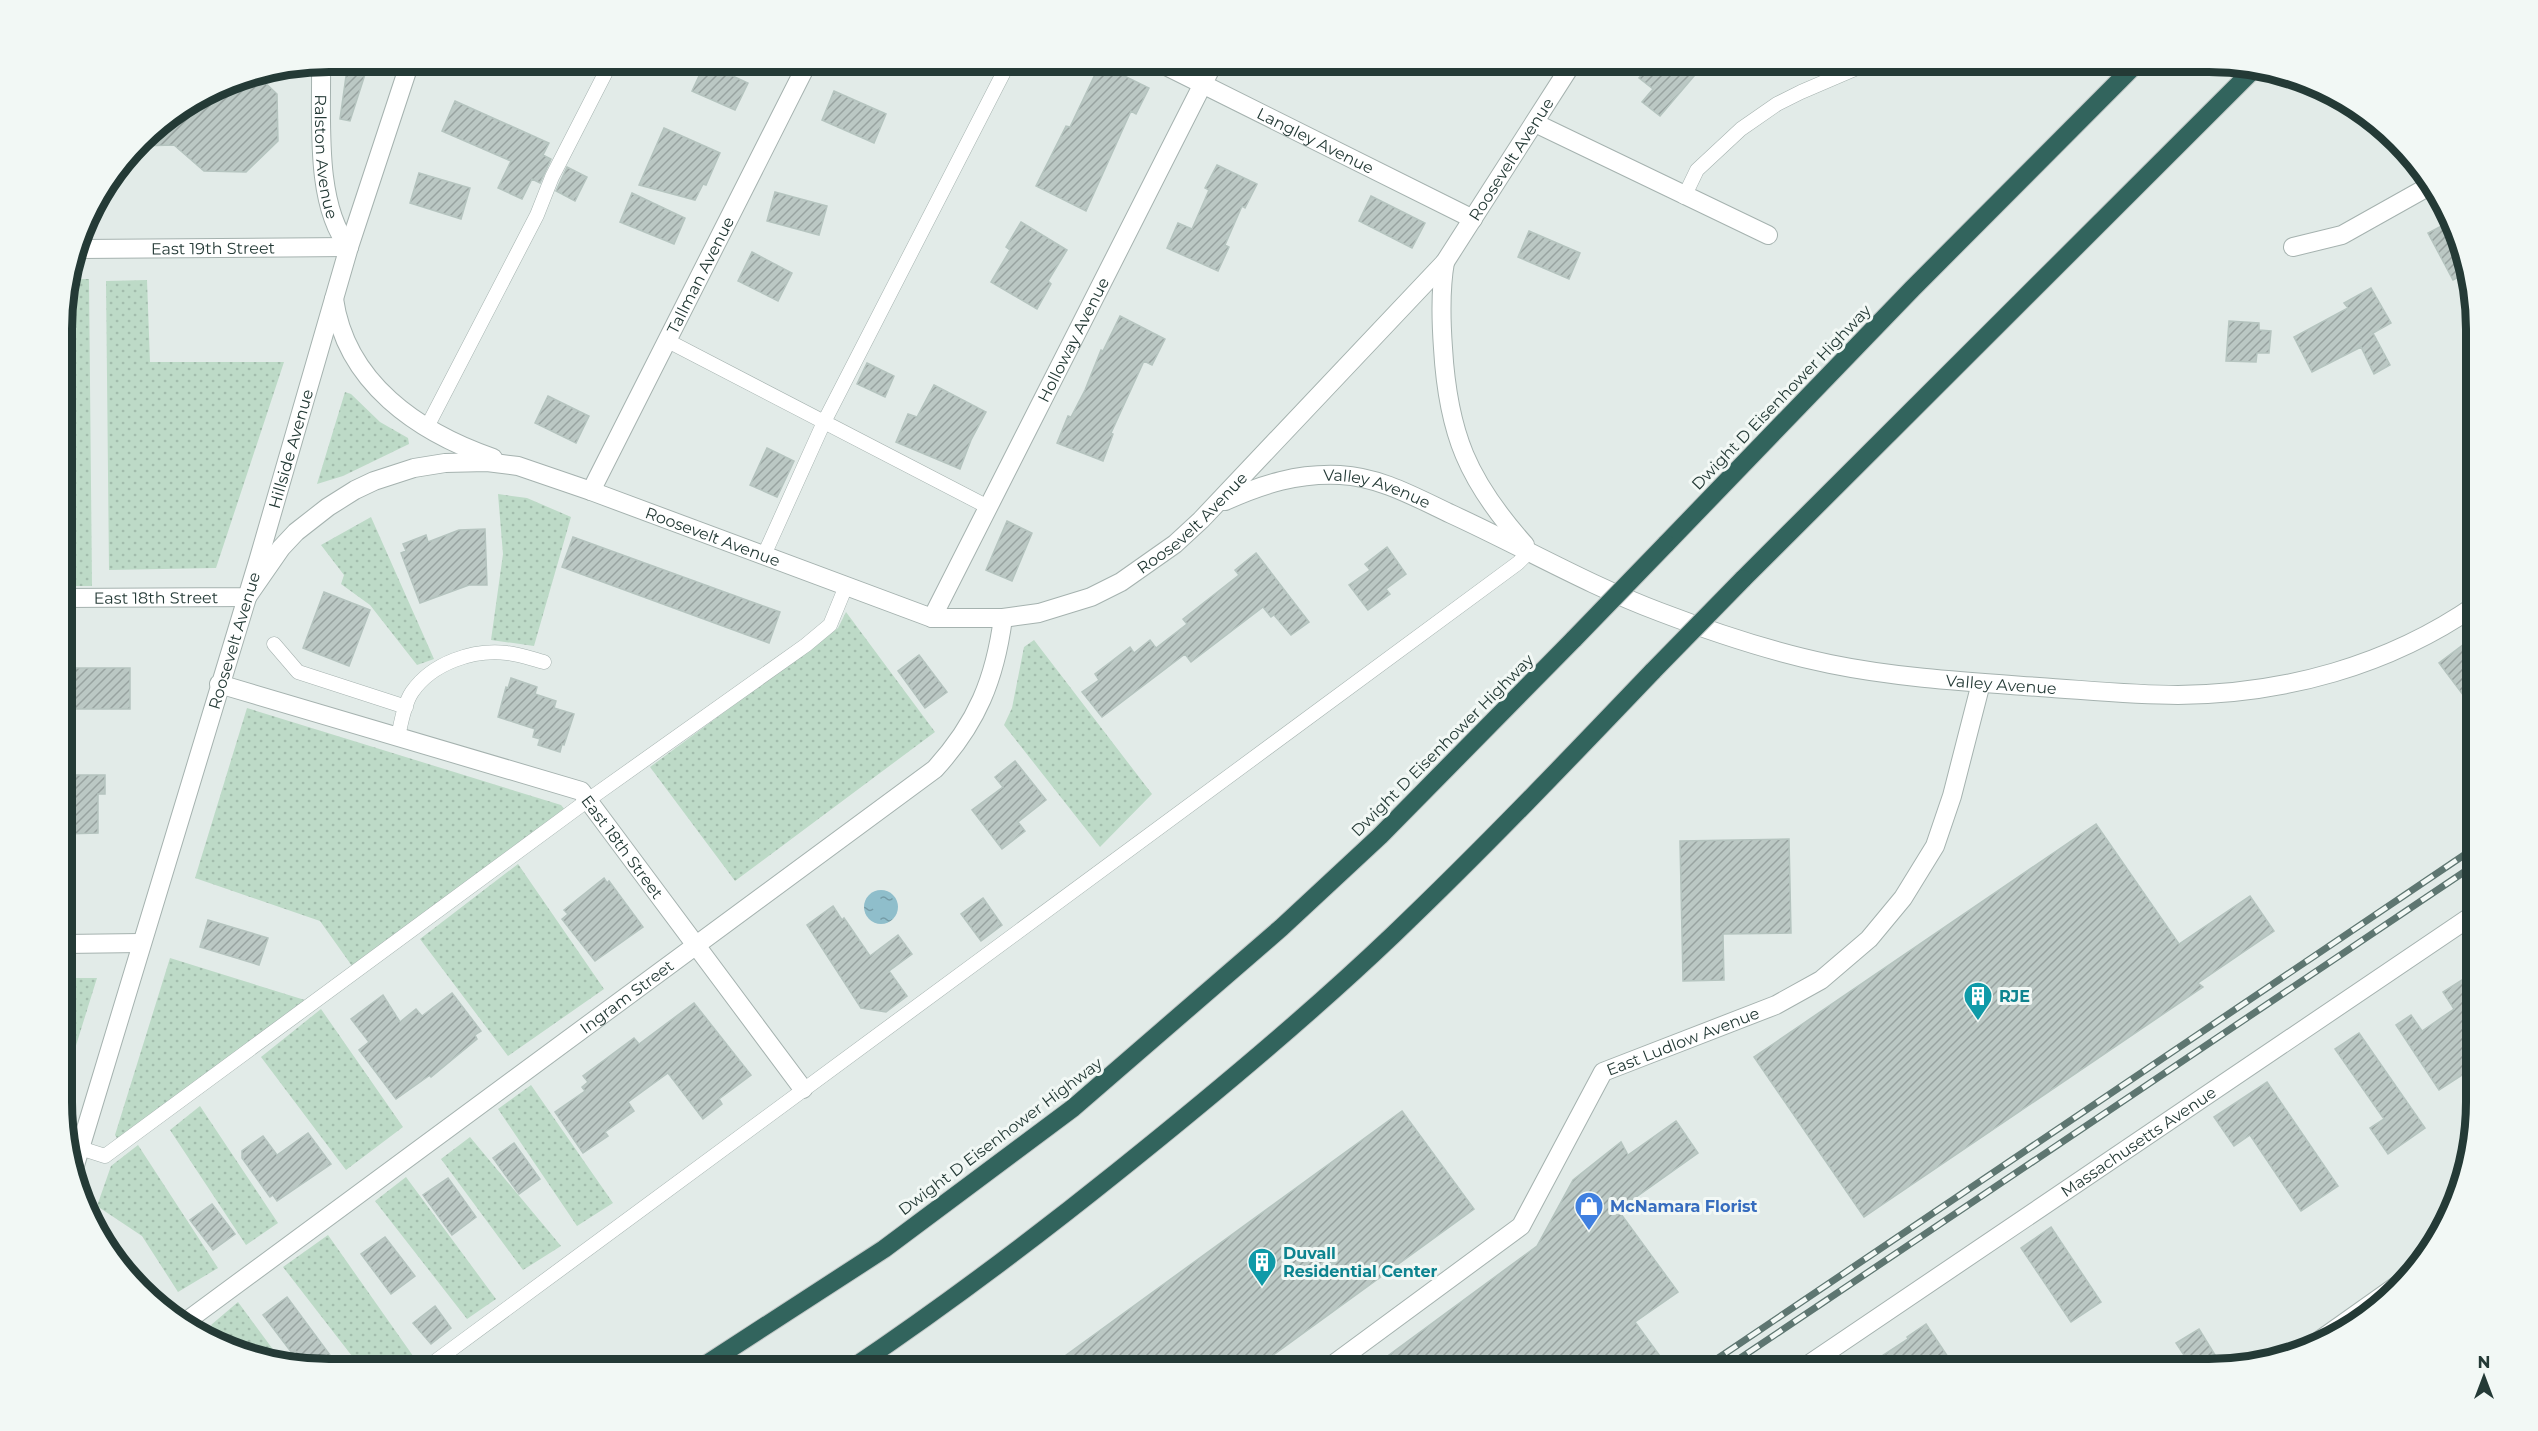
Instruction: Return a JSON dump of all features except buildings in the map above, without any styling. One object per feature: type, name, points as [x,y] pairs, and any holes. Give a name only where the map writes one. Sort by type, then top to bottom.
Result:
[{"type":"highway","name":"Dwight D Eisenhower Highway","points":[[714,1359],[884,1249],[1073,1108],[1290,921],[1380,836],[1904,297],[2128,72]]},
{"type":"highway","points":[[865,1359],[972,1284],[1071,1210],[1195,1110],[1293,1026],[1448,882],[1743,579],[2248,75]]},
{"type":"street","name":"Ralston Avenue","points":[[321,72],[325,187],[334,220],[349,247]]},
{"type":"street","name":"Hillside Avenue","points":[[247,597],[349,247],[407,72]]},
{"type":"street","name":"Tallman Avenue","points":[[591,490],[803,72]]},
{"type":"street","name":"Langley Avenue","points":[[1178,72],[1473,219]]},
{"type":"street","name":"Holloway Avenue","points":[[932,618],[1209,72]]},
{"type":"street","name":"Roosevelt Avenue","points":[[78,1155],[247,597],[268,565],[296,532],[311,519],[355,490],[414,468],[445,463],[487,462],[518,466],[591,490],[932,618],[1003,618],[1039,613],[1091,597],[1121,582],[1174,544],[1216,505],[1445,262],[1567,72]]},
{"type":"street","points":[[1535,123],[1768,236]]},
{"type":"street","points":[[2293,247],[2342,235],[2425,189]]},
{"type":"street","name":"East 19th Street","points":[[85,249],[349,247]]},
{"type":"street","name":"Valley Avenue","points":[[1445,262],[1442,298],[1443,359],[1446,389],[1455,430],[1480,489],[1498,515],[1530,551]]},
{"type":"street","points":[[334,299],[345,342],[361,370],[382,394],[427,427],[476,452],[518,466]]},
{"type":"street","name":"Valley Avenue","points":[[1216,505],[1267,483],[1299,477],[1342,475],[1374,481],[1405,492],[1530,551],[1558,567],[1656,611],[1747,643],[1840,666],[1916,677],[1981,683],[2181,695],[2234,692],[2287,684],[2338,672],[2395,651],[2442,627],[2466,611]]},
{"type":"street","name":"East 18th Street","points":[[72,598],[247,597]]},
{"type":"street","name":"Ingram Street","points":[[190,1318],[935,769],[950,753],[969,726],[989,687],[998,654],[1003,618]]},
{"type":"street","name":"East Ludlow Avenue","points":[[1341,1359],[1521,1226],[1603,1072],[1776,1005],[1821,980],[1869,939],[1903,898],[1935,846],[1952,796],[1981,683]]},
{"type":"street","name":"East 18th Street","points":[[219,684],[581,791],[803,1089]]},
{"type":"street","name":"Massachusetts Avenue","points":[[1817,1359],[2466,920]]},
{"type":"street","points":[[72,944],[141,943]]},
{"type":"lane","points":[[427,427],[537,215],[552,177],[606,72]]},
{"type":"lane","points":[[764,555],[824,422],[1004,72]]},
{"type":"lane","points":[[1828,72],[1832,78]]},
{"type":"lane","points":[[1684,196],[1697,170],[1741,129],[1777,104],[1847,72]]},
{"type":"lane","points":[[668,341],[988,507]]},
{"type":"lane","points":[[440,1359],[1518,563],[1530,551]]},
{"type":"lane","points":[[78,1157],[105,1156],[588,800],[830,625],[846,586]]},
{"type":"lane","points":[[274,644],[298,672],[406,707]]},
{"type":"lane","points":[[398,737],[411,693],[428,675],[450,661],[489,653],[508,653],[544,662]]},
{"type":"green space","points":[[77,279],[89,279],[92,586],[72,586],[72,329]]},
{"type":"green space","points":[[147,280],[150,362],[284,362],[216,568],[109,570],[106,281]]},
{"type":"green space","points":[[345,392],[351,394],[380,422],[408,438],[409,444],[343,476],[317,484]]},
{"type":"green space","points":[[498,494],[527,498],[571,517],[534,646],[491,640],[503,554]]},
{"type":"green space","points":[[371,517],[434,659],[417,665],[370,605],[341,584],[344,575],[321,545]]},
{"type":"green space","points":[[846,612],[935,732],[735,881],[650,767],[838,628]]},
{"type":"green space","points":[[1034,640],[1152,794],[1100,847],[1004,725],[1012,708],[1024,647]]},
{"type":"green space","points":[[247,708],[561,805],[566,811],[352,966],[320,921],[195,878]]},
{"type":"green space","points":[[518,864],[604,989],[508,1056],[420,939]]},
{"type":"green space","points":[[170,958],[308,1001],[118,1140],[115,1135]]},
{"type":"green space","points":[[72,978],[97,978],[72,1058]]},
{"type":"green space","points":[[321,1009],[403,1127],[346,1170],[261,1057]]},
{"type":"green space","points":[[531,1085],[613,1203],[577,1226],[498,1109]]},
{"type":"green space","points":[[200,1106],[278,1223],[246,1245],[170,1130]]},
{"type":"green space","points":[[470,1137],[561,1246],[523,1270],[441,1159]]},
{"type":"green space","points":[[138,1145],[218,1268],[178,1292],[142,1236],[97,1206],[111,1166]]},
{"type":"green space","points":[[406,1177],[496,1299],[467,1319],[375,1201]]},
{"type":"green space","points":[[328,1235],[415,1359],[354,1359],[283,1267]]},
{"type":"green space","points":[[238,1302],[276,1353],[231,1339],[217,1333],[211,1325]]},
{"type":"water","points":[[881,890],[893,895],[898,907],[893,919],[881,924],[869,919],[864,907],[869,895]]},
{"type":"railway","points":[[1717,1359],[2466,854]]},
{"type":"railway","points":[[1739,1359],[2466,871]]},
{"type":"place","name":"RJE","points":[[1978,1022]]},
{"type":"place","name":"McNamara Florist","points":[[1589,1232]]},
{"type":"place","name":"Duvall Residential Center","points":[[1262,1288]]}]
